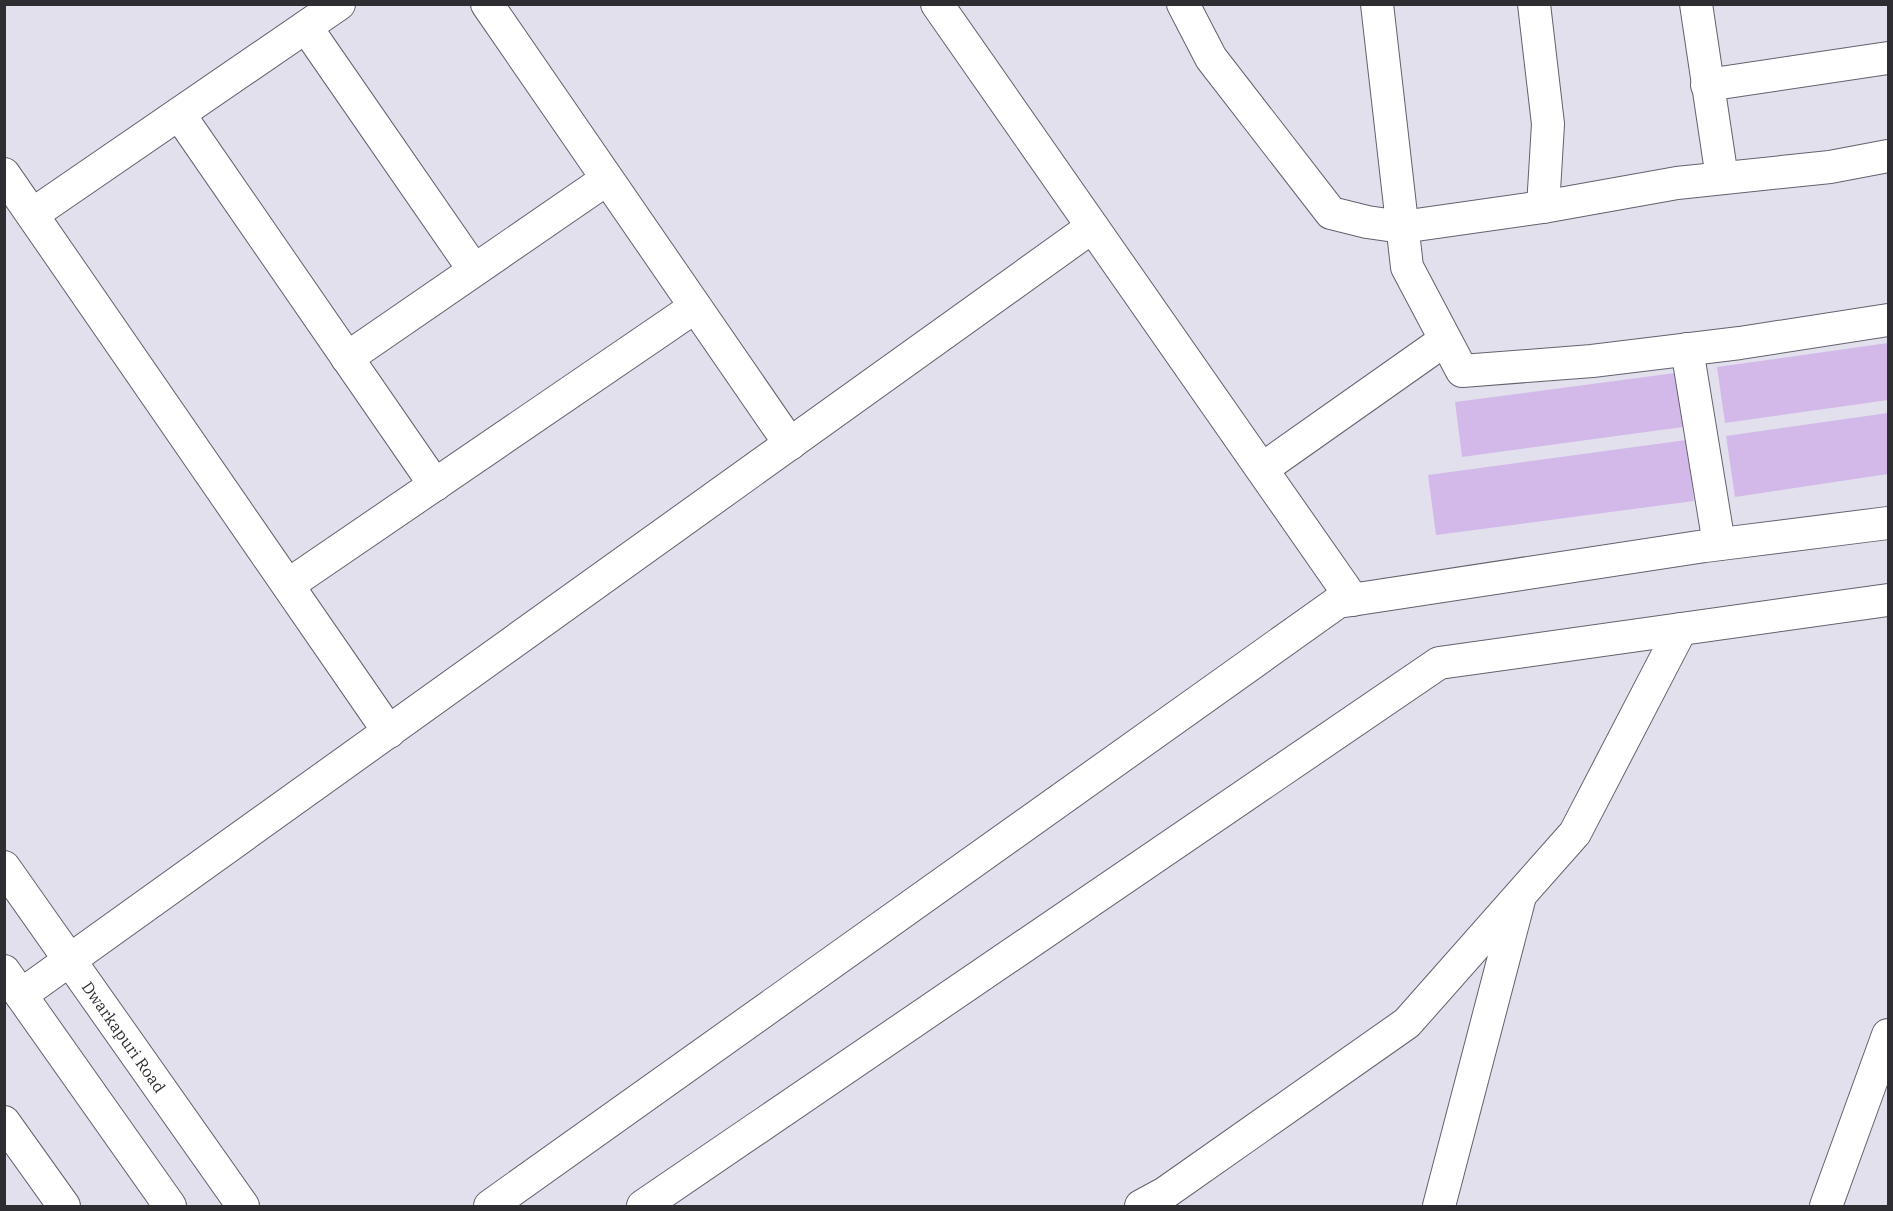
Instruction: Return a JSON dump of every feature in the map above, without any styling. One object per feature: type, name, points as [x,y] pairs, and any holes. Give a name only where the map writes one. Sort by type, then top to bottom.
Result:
[{"type":"street","points":[[33,214],[339,4]]},
{"type":"street","points":[[487,4],[790,444]]},
{"type":"street","points":[[937,4],[1353,600]]},
{"type":"street","points":[[1183,4],[1211,58],[1331,213],[1402,227],[1543,207],[1677,183],[1830,167],[1888,156]]},
{"type":"street","points":[[1377,4],[1407,267],[1462,371],[1592,361],[1888,320]]},
{"type":"street","points":[[1534,4],[1548,124],[1543,207]]},
{"type":"street","points":[[1696,4],[1722,178]]},
{"type":"street","points":[[306,27],[474,270]]},
{"type":"street","points":[[1707,85],[1888,58]]},
{"type":"street","points":[[179,114],[435,485]]},
{"type":"street","points":[[4,174],[389,732]]},
{"type":"street","points":[[347,358],[607,179]]},
{"type":"street","points":[[170,1206],[13,983],[70,961],[1092,227]]},
{"type":"street","points":[[288,585],[695,307]]},
{"type":"street","points":[[1262,469],[1445,340]]},
{"type":"street","points":[[1688,349],[1719,544]]},
{"type":"street","points":[[490,1206],[1338,602],[1719,544],[1888,523]]},
{"type":"street","points":[[644,1206],[1439,663],[1888,600]]},
{"type":"street","points":[[1141,1206],[1165,1193],[1407,1023],[1575,832],[1681,629]]},
{"type":"street","name":"Dwarkapuri Road","points":[[4,867],[243,1206]]},
{"type":"street","points":[[1439,1206],[1521,895]]},
{"type":"street","points":[[1826,1206],[1888,1035]]},
{"type":"street","points":[[4,1122],[64,1206]]},
{"type":"building","points":[[1888,343],[1888,400],[1725,423],[1717,367]]},
{"type":"building","points":[[1675,373],[1683,427],[1462,457],[1455,402]]},
{"type":"building","points":[[1888,413],[1888,474],[1735,497],[1726,436]]},
{"type":"building","points":[[1686,440],[1694,501],[1436,535],[1428,475]]}]
